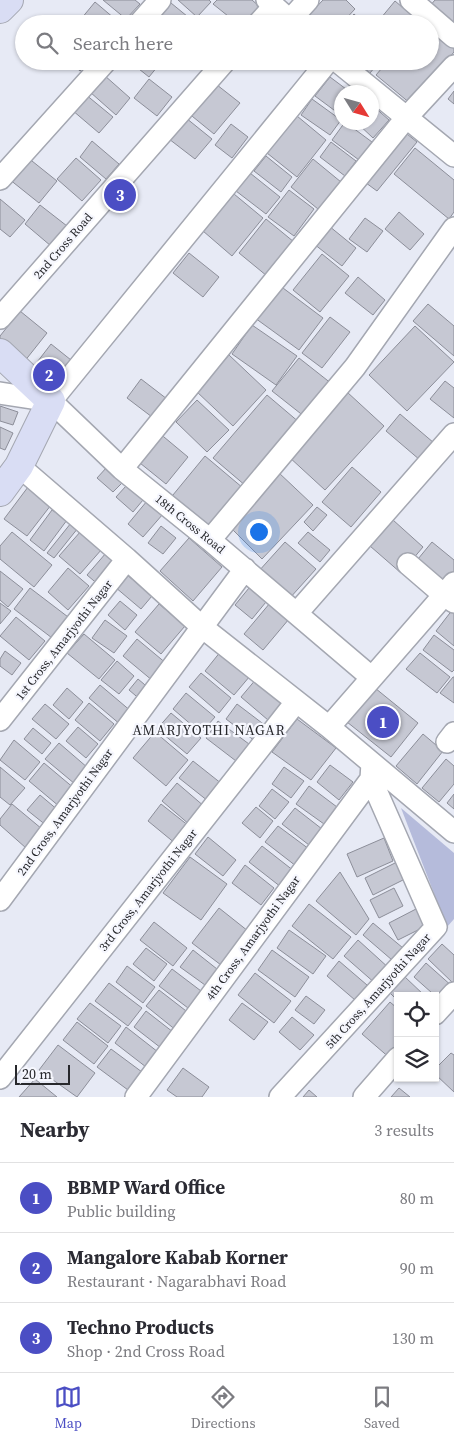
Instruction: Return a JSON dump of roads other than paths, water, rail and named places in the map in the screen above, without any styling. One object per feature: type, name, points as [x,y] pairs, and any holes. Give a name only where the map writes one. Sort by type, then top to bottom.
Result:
[{"type":"main road","points":[[0,9],[9,0]]},
{"type":"main road","points":[[0,353],[51,400],[19,466],[0,492]]},
{"type":"street","points":[[147,15],[160,0]]},
{"type":"street","points":[[297,15],[308,0]]},
{"type":"street","points":[[411,0],[428,15]]},
{"type":"street","points":[[263,15],[270,3],[284,15]]},
{"type":"street","points":[[439,24],[454,37]]},
{"type":"street","points":[[122,469],[406,118],[454,66]]},
{"type":"street","points":[[0,179],[98,70]]},
{"type":"street","name":"2nd Cross Road","points":[[0,318],[217,70]]},
{"type":"street","points":[[0,393],[51,400],[321,70]]},
{"type":"street","points":[[348,70],[454,156]]},
{"type":"street","points":[[210,540],[355,367],[454,228]]},
{"type":"street","name":"18th Cross Road","points":[[51,400],[122,469],[245,569],[371,677]]},
{"type":"street","points":[[297,614],[454,434]]},
{"type":"street","points":[[19,466],[127,559],[202,627],[329,728],[371,771],[454,832]]},
{"type":"street","name":"1st Cross, Amarjyothi Nagar","points":[[0,720],[127,559]]},
{"type":"street","points":[[329,728],[371,677],[451,593],[408,564]]},
{"type":"street","name":"2nd Cross, Amarjyothi Nagar","points":[[0,900],[245,569]]},
{"type":"street","name":"3rd Cross, Amarjyothi Nagar","points":[[0,1078],[296,702]]},
{"type":"street","name":"4th Cross, Amarjyothi Nagar","points":[[136,1097],[371,771]]},
{"type":"street","name":"5th Cross, Amarjyothi Nagar","points":[[280,1097],[436,927],[371,771]]},
{"type":"street","points":[[439,1010],[454,993]]},
{"type":"street","points":[[364,1097],[394,1063]]},
{"type":"place","name":"Techno Products","points":[[120,195]]},
{"type":"place","name":"Mangalore Kabab Korner","points":[[49,375]]},
{"type":"place","name":"BBMP Ward Office","points":[[383,722]]},
{"type":"district","name":"AMARJYOTHI NAGAR","points":[[209,730]]}]
